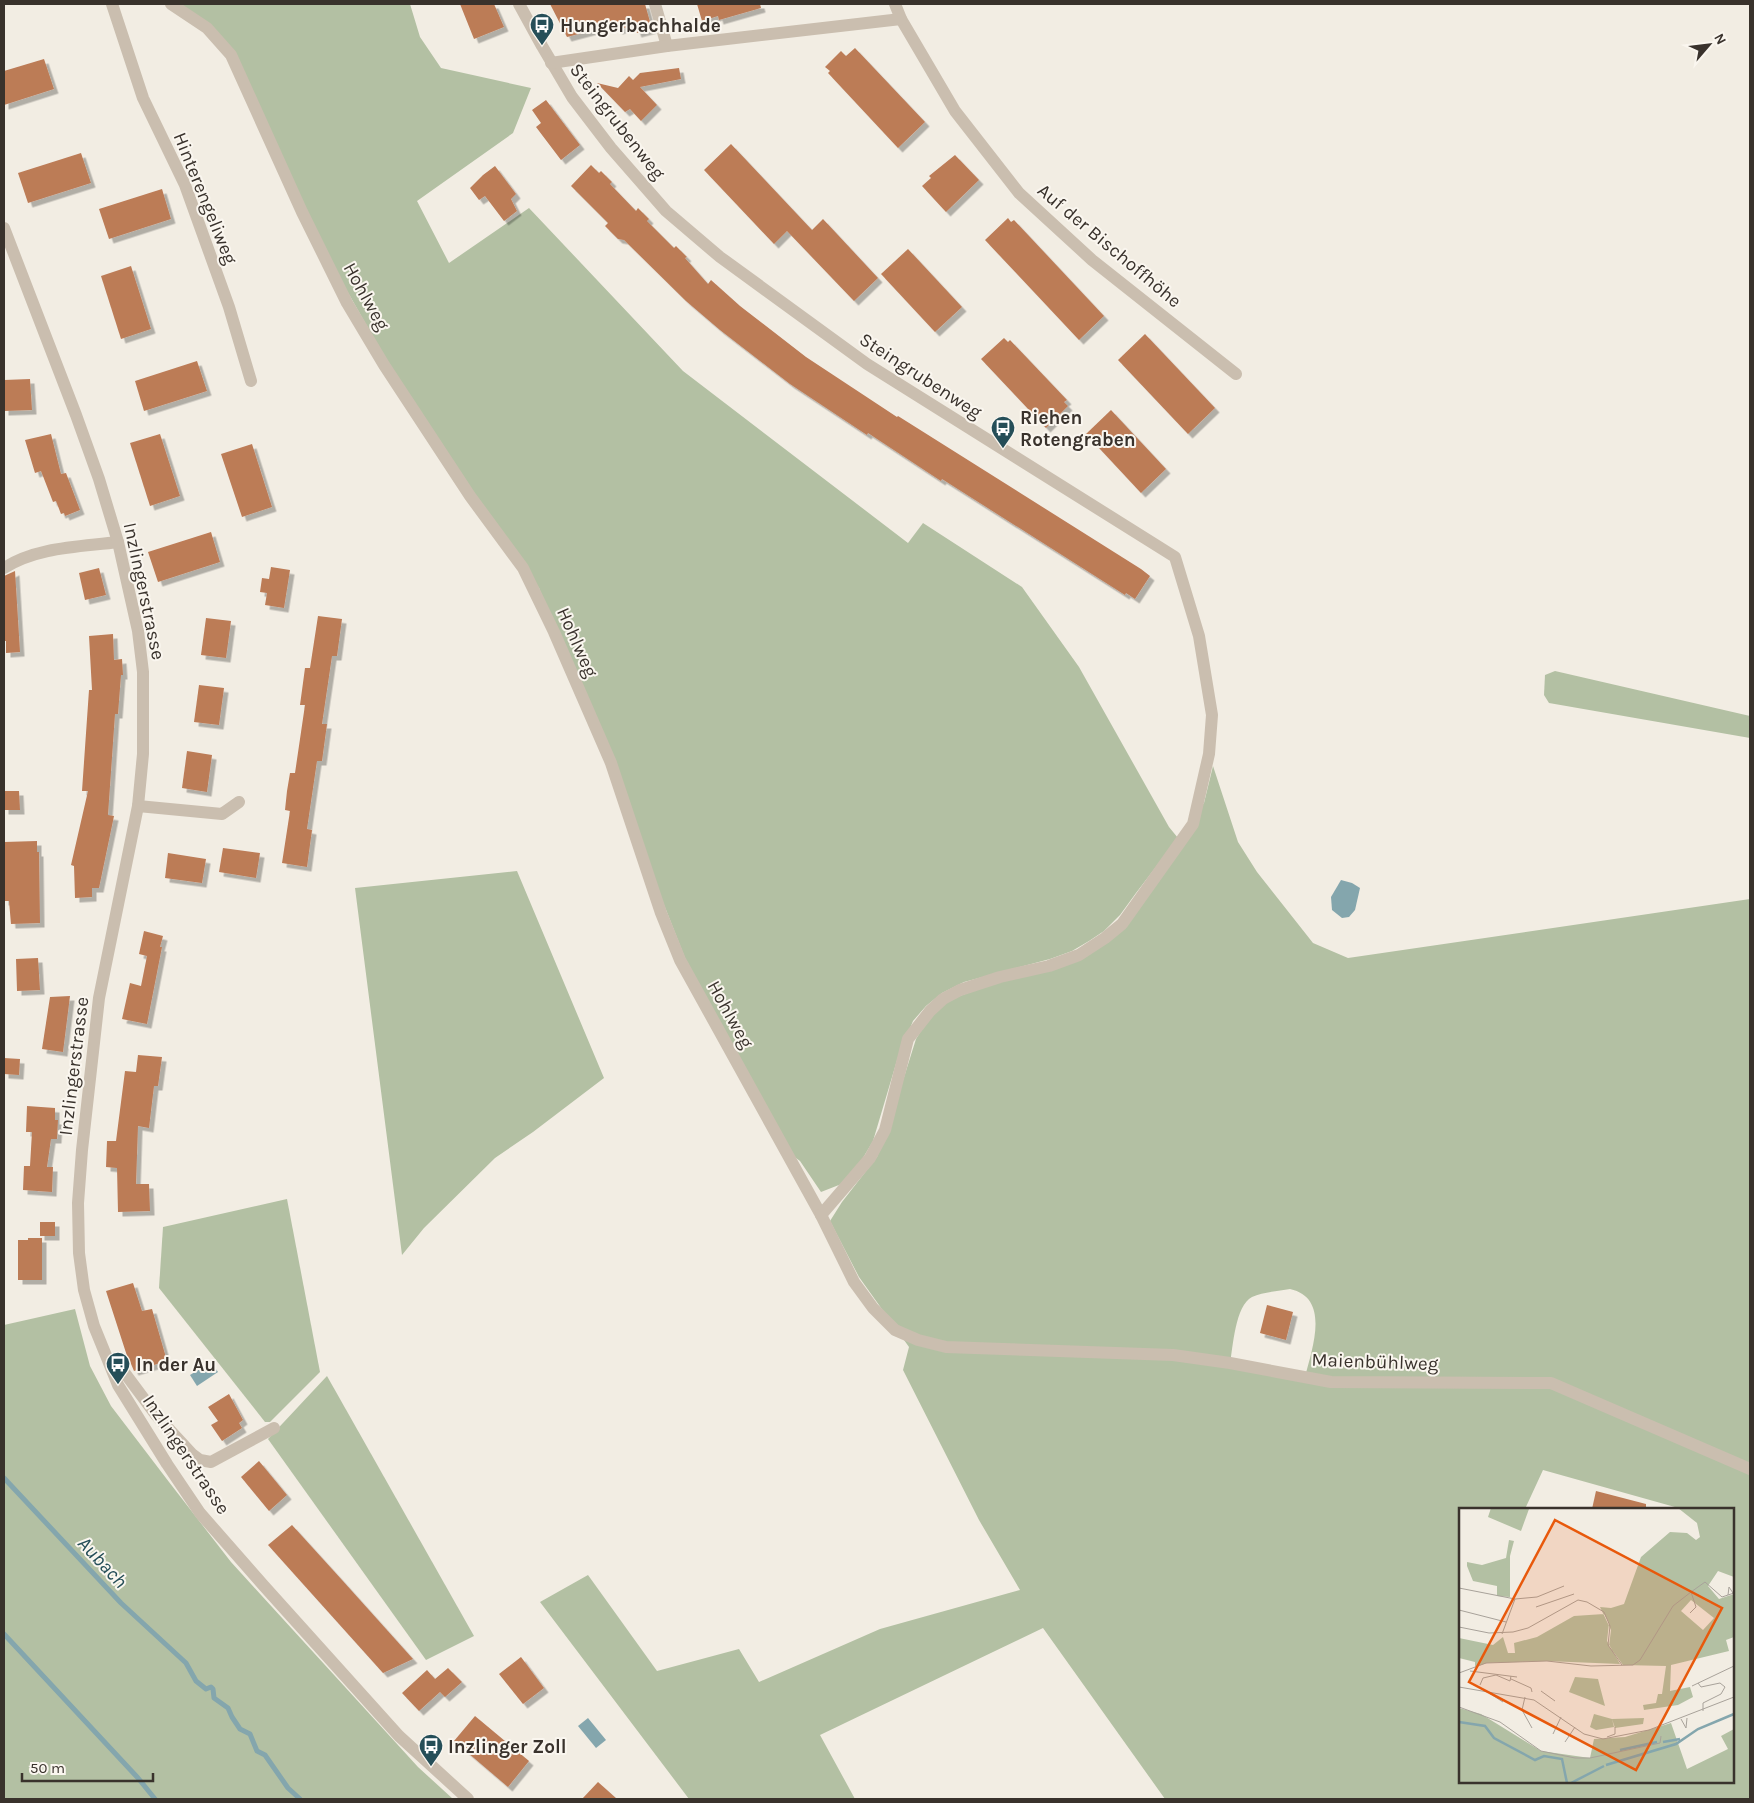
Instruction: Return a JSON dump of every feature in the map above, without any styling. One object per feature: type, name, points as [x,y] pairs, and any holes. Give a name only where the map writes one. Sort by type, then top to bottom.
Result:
[{"type":"street","name":"Hinterengeliweg","points":[[112,4],[143,98],[186,185],[229,307],[251,381]]},
{"type":"street","name":"Hohlweg","points":[[171,4],[207,28],[231,55],[302,212],[347,303],[384,365],[470,496],[523,568],[554,632],[612,763],[661,913],[680,960],[821,1215],[854,1282],[873,1308],[895,1330]]},
{"type":"street","name":"Steingrubenweg","points":[[519,4],[572,97],[611,148],[666,211],[720,258],[867,364],[1175,557],[1199,636],[1212,715],[1210,754],[1193,824],[1122,924],[1105,938],[1079,955],[1057,963],[1000,976],[960,990],[943,999],[930,1011],[908,1040],[885,1130],[870,1158],[821,1215]]},
{"type":"street","points":[[655,4],[667,46]]},
{"type":"street","name":"Auf der Bischoffhöhe","points":[[895,4],[901,19],[955,111],[1019,193],[1092,260],[1236,374]]},
{"type":"street","points":[[551,63],[667,46],[901,19]]},
{"type":"street","name":"Inzlingerstrasse","points":[[4,228],[99,479],[118,542],[138,632],[144,672],[143,754],[138,806],[99,998],[82,1150],[78,1203],[79,1253],[84,1290],[94,1326],[118,1385],[167,1464],[200,1512],[398,1736],[468,1799]]},
{"type":"street","points":[[4,568],[30,555],[118,542]]},
{"type":"street","points":[[138,806],[222,814],[240,802]]},
{"type":"street","name":"Maienbühlweg","points":[[895,1330],[918,1340],[946,1347],[1172,1355],[1230,1363],[1331,1382],[1550,1383],[1750,1469]]},
{"type":"street","points":[[121,1372],[124,1372],[156,1415],[192,1454],[200,1460],[211,1462],[274,1428]]},
{"type":"green space","points":[[180,4],[410,4],[420,37],[441,68],[531,88],[513,133],[417,201],[449,263],[529,208],[683,371],[908,543],[923,523],[1022,587],[1079,667],[1169,827],[1178,838],[1120,915],[1104,931],[1089,941],[1072,951],[1050,959],[964,982],[942,993],[926,1006],[913,1021],[898,1057],[873,1141],[860,1163],[844,1183],[821,1192],[800,1161],[792,1155],[685,958],[539,588],[425,429],[320,243],[238,62]]},
{"type":"green space","points":[[1555,671],[1750,716],[1750,738],[1549,703],[1544,695],[1545,675]]},
{"type":"green space","points":[[1213,766],[1238,842],[1257,872],[1313,943],[1348,958],[1750,899],[1750,1799],[1165,1799],[1043,1628],[820,1735],[855,1799],[689,1799],[540,1602],[588,1575],[657,1671],[739,1649],[759,1682],[880,1629],[1020,1590],[979,1520],[903,1370],[909,1347],[859,1277],[830,1221],[842,1202],[877,1157],[916,1039],[930,1016],[951,999],[1098,948],[1204,803]],"holes":[[[1290,1289],[1303,1294],[1311,1303],[1315,1313],[1314,1339],[1305,1377],[1230,1363],[1238,1318],[1246,1302],[1252,1297],[1261,1294]]]},
{"type":"green space","points":[[517,871],[604,1078],[533,1132],[495,1158],[424,1228],[402,1255],[355,888]]},
{"type":"green space","points":[[287,1199],[320,1372],[270,1422],[265,1422],[159,1288],[163,1227]]},
{"type":"green space","points":[[75,1309],[90,1366],[111,1406],[169,1482],[231,1562],[418,1767],[453,1799],[4,1799],[4,1325]]},
{"type":"green space","points":[[327,1376],[474,1636],[426,1660],[268,1439]]},
{"type":"water","points":[[1341,880],[1352,883],[1360,888],[1355,910],[1349,917],[1342,918],[1332,910],[1331,897]]},
{"type":"water","points":[[211,1362],[218,1372],[197,1386],[190,1375]]},
{"type":"water","points":[[588,1718],[606,1740],[596,1748],[578,1726]]},
{"type":"building","points":[[460,4],[494,4],[504,27],[474,39]]},
{"type":"building","points":[[550,4],[645,4],[652,29],[637,33],[634,25],[618,30],[616,24],[567,37]]},
{"type":"building","points":[[697,4],[760,4],[761,8],[719,20],[718,16],[702,21]]},
{"type":"building","points":[[855,48],[925,122],[898,148],[828,73],[830,71],[825,67],[841,51],[846,56]]},
{"type":"building","points":[[44,59],[54,89],[4,105],[4,71]]},
{"type":"building","points":[[679,68],[681,79],[640,87],[657,105],[641,121],[630,109],[625,112],[597,83],[618,88],[629,76],[633,80],[640,73]]},
{"type":"building","points":[[546,100],[580,145],[561,160],[536,127],[541,123],[532,110]]},
{"type":"building","points":[[731,144],[812,230],[823,219],[878,278],[854,301],[787,231],[774,244],[704,170]]},
{"type":"building","points":[[81,153],[91,183],[28,203],[18,173]]},
{"type":"building","points":[[955,155],[979,180],[946,212],[922,186],[931,178],[929,176]]},
{"type":"building","points":[[591,165],[599,173],[601,171],[612,182],[610,184],[636,211],[638,208],[649,219],[647,221],[674,248],[676,246],[687,257],[685,258],[708,284],[711,280],[740,306],[806,357],[897,417],[1150,576],[1135,599],[1126,593],[1125,595],[942,479],[941,481],[868,433],[867,435],[790,384],[720,330],[686,301],[624,240],[618,239],[605,226],[608,223],[571,186]]},
{"type":"building","points":[[495,166],[516,194],[511,199],[517,211],[504,221],[485,196],[479,200],[470,188]]},
{"type":"building","points":[[162,189],[171,219],[109,239],[99,209]]},
{"type":"building","points":[[1008,218],[1011,222],[1014,220],[1104,316],[1079,340],[985,240]]},
{"type":"building","points":[[908,249],[962,307],[935,332],[881,274]]},
{"type":"building","points":[[131,266],[151,329],[121,339],[101,276]]},
{"type":"building","points":[[1145,334],[1215,408],[1188,434],[1118,360]]},
{"type":"building","points":[[1004,338],[1008,342],[1010,340],[1067,400],[1064,402],[1068,406],[1046,428],[981,359]]},
{"type":"building","points":[[197,361],[207,391],[144,411],[135,381]]},
{"type":"building","points":[[30,379],[32,410],[4,411],[4,380]]},
{"type":"building","points":[[1111,410],[1166,469],[1141,493],[1086,434]]},
{"type":"building","points":[[51,434],[61,474],[66,473],[80,510],[65,516],[64,513],[61,514],[56,501],[53,502],[41,471],[35,473],[25,440]]},
{"type":"building","points":[[160,434],[180,496],[150,506],[130,443]]},
{"type":"building","points":[[252,444],[272,507],[242,517],[221,454]]},
{"type":"building","points":[[211,532],[220,562],[158,582],[148,552]]},
{"type":"building","points":[[271,567],[290,570],[284,608],[265,605],[267,593],[260,592],[262,578],[269,579]]},
{"type":"building","points":[[99,568],[106,595],[85,600],[79,573]]},
{"type":"building","points":[[15,571],[20,652],[6,653],[6,641],[4,641],[4,576]]},
{"type":"building","points":[[318,616],[342,619],[337,656],[332,656],[322,724],[327,724],[322,761],[317,761],[307,829],[312,830],[307,867],[282,863],[290,811],[285,810],[287,791],[290,773],[295,773],[305,705],[300,705],[305,668],[310,668]]},
{"type":"building","points":[[206,618],[231,621],[226,658],[201,655]]},
{"type":"building","points":[[113,634],[114,660],[122,659],[123,675],[121,675],[118,714],[115,714],[108,815],[114,816],[99,888],[92,888],[92,897],[75,898],[74,866],[71,865],[88,791],[82,791],[89,690],[92,690],[89,636]]},
{"type":"building","points":[[199,685],[224,688],[219,725],[194,722]]},
{"type":"building","points":[[187,751],[212,755],[207,792],[182,788]]},
{"type":"building","points":[[4,791],[19,791],[20,810],[4,810]]},
{"type":"building","points":[[37,841],[37,852],[39,852],[40,923],[11,924],[9,901],[4,901],[4,842]]},
{"type":"building","points":[[223,848],[260,853],[256,878],[219,872]]},
{"type":"building","points":[[168,853],[206,859],[202,883],[165,878]]},
{"type":"building","points":[[144,931],[163,936],[147,1024],[122,1019],[130,983],[141,986],[147,956],[139,954]]},
{"type":"building","points":[[38,958],[40,990],[17,991],[16,959]]},
{"type":"building","points":[[70,996],[63,1052],[42,1049],[50,997]]},
{"type":"building","points":[[138,1055],[162,1057],[158,1086],[154,1086],[149,1128],[138,1126],[136,1184],[149,1184],[150,1211],[118,1212],[117,1168],[106,1167],[107,1141],[116,1141],[125,1071],[136,1072]]},
{"type":"building","points":[[4,1058],[20,1059],[19,1075],[4,1074]]},
{"type":"building","points":[[27,1106],[55,1108],[55,1120],[58,1120],[57,1139],[51,1139],[47,1167],[53,1167],[52,1192],[23,1190],[24,1166],[30,1166],[32,1132],[26,1132]]},
{"type":"building","points":[[40,1222],[55,1222],[55,1236],[40,1236]]},
{"type":"building","points":[[28,1238],[42,1238],[42,1280],[18,1280],[18,1240],[28,1240]]},
{"type":"building","points":[[133,1283],[142,1311],[152,1309],[167,1361],[134,1371],[128,1359],[106,1291]]},
{"type":"building","points":[[1267,1305],[1293,1312],[1286,1340],[1260,1333]]},
{"type":"building","points":[[229,1394],[243,1420],[239,1423],[242,1428],[222,1441],[211,1425],[218,1421],[208,1407]]},
{"type":"building","points":[[259,1461],[287,1495],[269,1511],[241,1477]]},
{"type":"building","points":[[1596,1491],[1646,1504],[1646,1508],[1592,1508]]},
{"type":"building","points":[[292,1525],[413,1659],[383,1673],[268,1545]]},
{"type":"building","points":[[521,1657],[544,1688],[523,1704],[499,1674]]},
{"type":"building","points":[[448,1668],[462,1682],[445,1697],[440,1692],[419,1711],[402,1693],[427,1670],[435,1679]]},
{"type":"building","points":[[475,1716],[529,1761],[508,1787],[454,1741]]},
{"type":"building","points":[[598,1782],[617,1799],[582,1799]]},
{"type":"waterway","name":"Aubach","points":[[4,1478],[121,1603],[186,1663],[196,1681],[206,1689],[211,1687],[213,1689],[214,1698],[228,1708],[240,1729],[250,1734],[257,1751],[265,1755],[288,1788],[300,1799]]},
{"type":"waterway","name":"Aubach","points":[[4,1634],[138,1778],[155,1799]]},
{"type":"place","name":"Hungerbachhalde","points":[[542,46]]},
{"type":"place","name":"Riehen Rotengraben","points":[[1003,449]]},
{"type":"place","name":"In der Au","points":[[118,1385]]},
{"type":"place","name":"Inzlinger Zoll","points":[[431,1767]]}]
